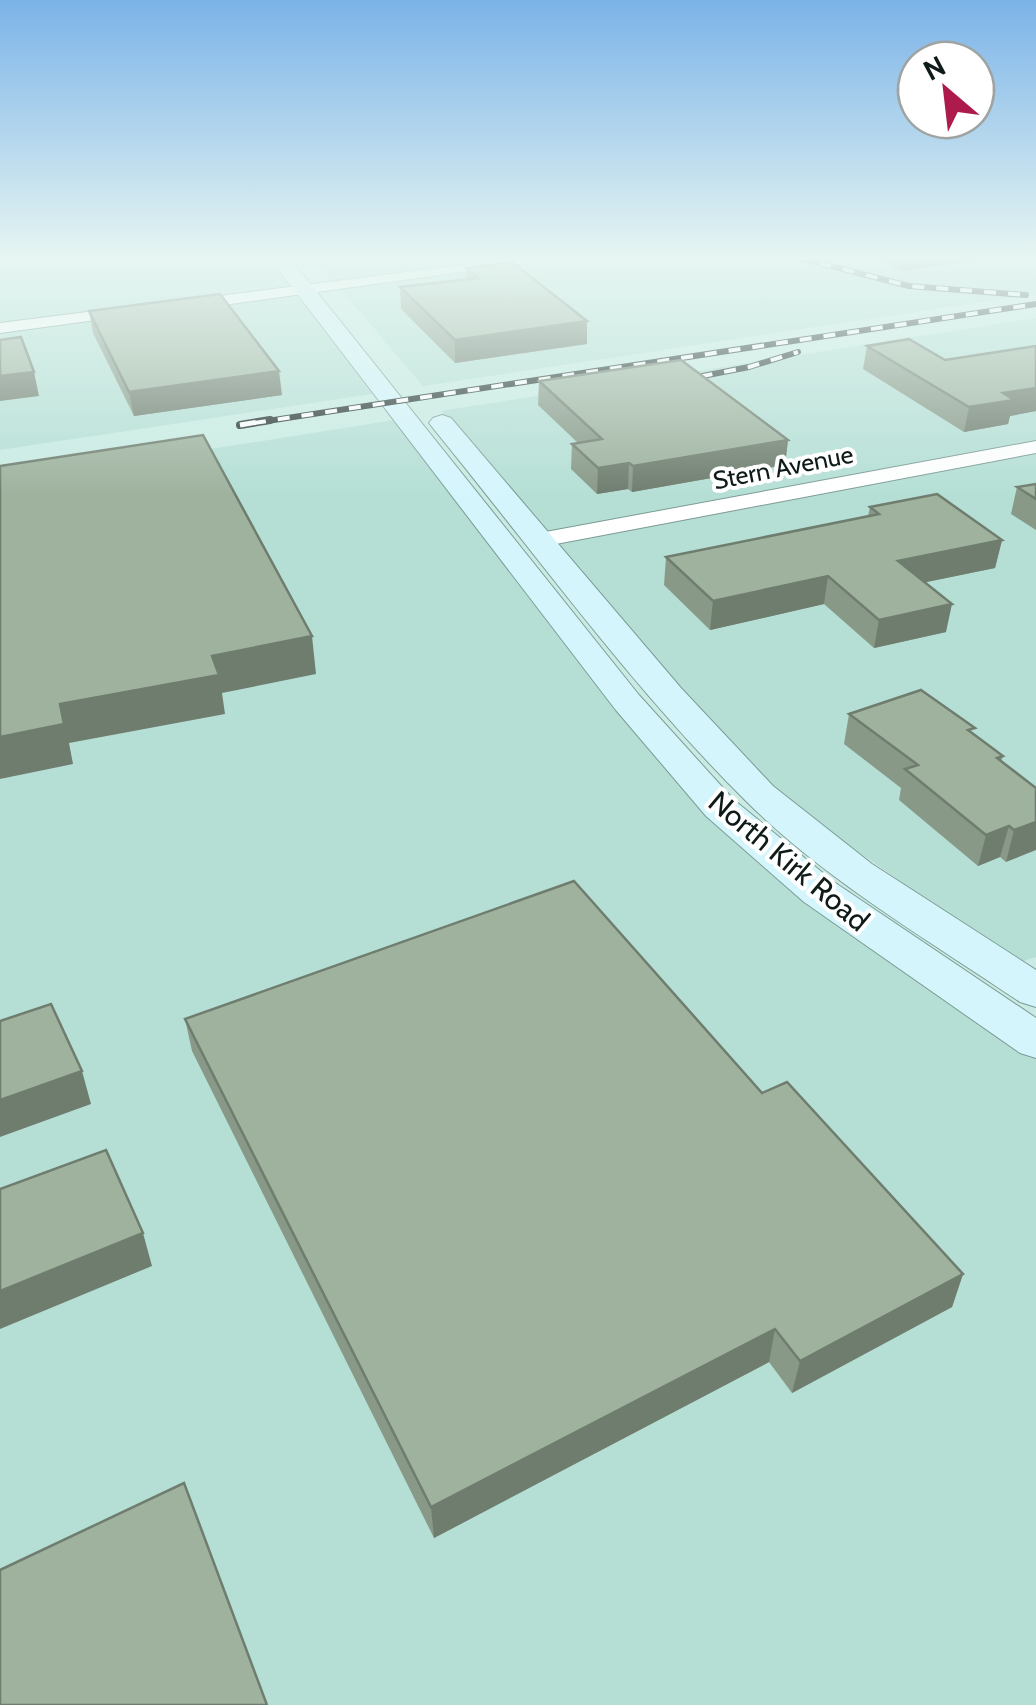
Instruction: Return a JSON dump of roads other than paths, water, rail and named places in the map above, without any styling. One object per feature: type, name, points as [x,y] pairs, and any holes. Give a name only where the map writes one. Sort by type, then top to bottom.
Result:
[{"type":"main road","points":[[344,337],[522,543]]},
{"type":"main road","points":[[370,337],[414,390],[522,543]]},
{"type":"main road","name":"North Kirk Road","points":[[522,543],[760,794],[858,873],[1028,978]]},
{"type":"main road","name":"North Kirk Road","points":[[522,543],[656,737],[720,808],[818,892],[1036,1040]]},
{"type":"street","name":"Stern Avenue","points":[[522,543],[1036,447]]},
{"type":"street","points":[[977,1001],[1028,978]]},
{"type":"railway","points":[[254,423],[822,337]]},
{"type":"railway","points":[[677,381],[749,367],[798,352]]},
{"type":"railway","points":[[240,425],[270,420]]}]
